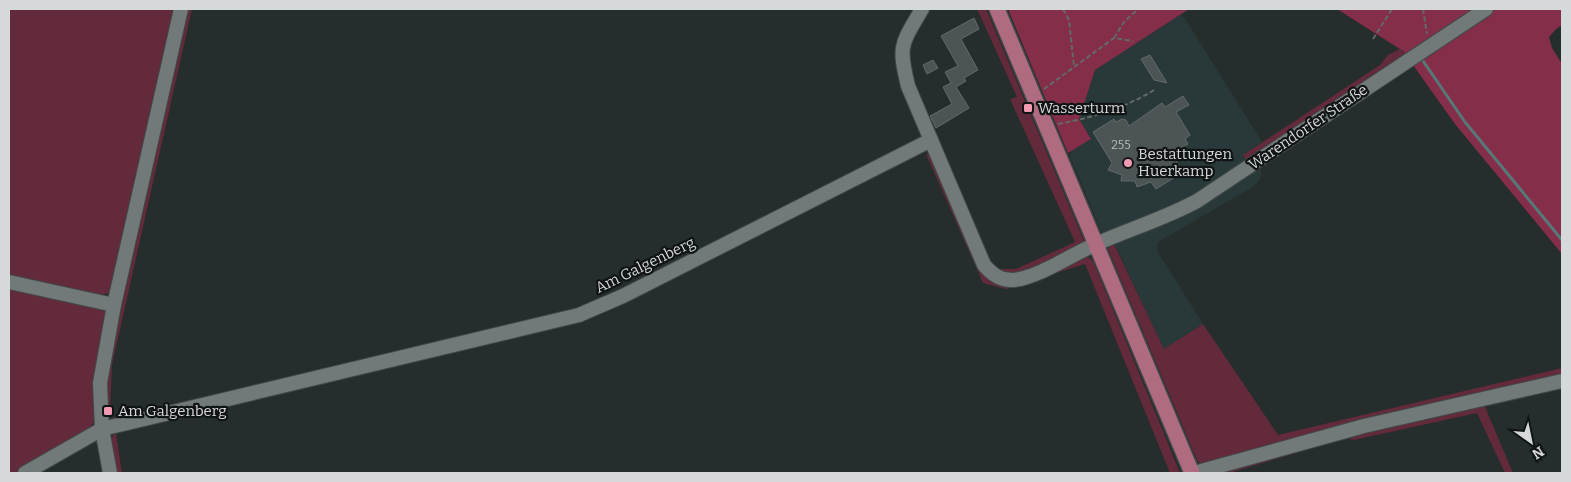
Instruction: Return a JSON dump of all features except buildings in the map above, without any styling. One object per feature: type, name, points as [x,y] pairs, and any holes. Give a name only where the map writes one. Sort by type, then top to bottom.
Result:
[{"type":"main road","points":[[997,9],[1193,473]]},
{"type":"street","points":[[110,473],[102,429],[100,383],[114,305],[181,9]]},
{"type":"street","points":[[922,9],[901,48],[901,60],[908,86],[978,253],[993,274],[1003,279],[1026,277],[1096,244]]},
{"type":"street","name":"Warendorfer Straße","points":[[1096,244],[1174,213],[1197,201],[1486,9]]},
{"type":"street","name":"Am Galgenberg","points":[[26,473],[102,429],[579,315],[623,296],[931,140]]},
{"type":"street","points":[[9,282],[114,305]]},
{"type":"street","points":[[1193,473],[1364,426],[1562,381]]},
{"type":"path","points":[[1063,9],[1069,20],[1074,66]]},
{"type":"path","points":[[1034,97],[1114,38],[1124,22],[1138,9]]},
{"type":"path","points":[[1373,39],[1392,9]]},
{"type":"path","points":[[1423,9],[1429,46]]},
{"type":"path","points":[[1114,38],[1133,41]]},
{"type":"path","points":[[1046,126],[1090,118],[1140,99],[1154,90]]},
{"type":"shaded area","points":[[9,9],[178,9],[110,293],[94,296],[9,277]]},
{"type":"shaded area","points":[[185,9],[192,9],[112,365],[110,410],[113,417],[119,420],[107,415],[103,384]]},
{"type":"shaded area","points":[[977,9],[986,9],[1084,241],[1082,246],[1023,273],[1011,274],[996,269],[1016,269],[1075,242],[1010,99],[1017,97]]},
{"type":"shaded area","points":[[1008,9],[1189,9],[1095,70],[1079,119],[1091,139],[1068,153]]},
{"type":"shaded area","points":[[1337,9],[1562,9],[1562,25],[1549,37],[1552,48],[1562,64],[1562,254],[1455,124],[1403,51]]},
{"type":"shaded area","points":[[1182,14],[1262,142],[1243,155],[1252,169],[1258,166],[1262,173],[1259,181],[1251,188],[1158,242],[1157,251],[1203,324],[1164,349],[1110,234],[1104,236],[1102,233],[1070,156],[1072,150],[1091,139],[1079,119],[1095,70]]},
{"type":"shaded area","points":[[1400,49],[1407,56],[1248,164],[1243,155],[1380,65],[1388,55]]},
{"type":"shaded area","points":[[926,154],[930,155],[977,256],[1002,282],[1081,256],[1088,257],[1093,261],[1180,473],[1170,473],[1085,264],[1006,289],[983,283]]},
{"type":"shaded area","points":[[1113,242],[1164,349],[1203,324],[1278,435],[1562,368],[1562,377],[1201,464],[1197,460],[1108,249]]},
{"type":"shaded area","points":[[9,287],[103,308],[107,314],[98,416],[84,436],[20,473],[9,473]]},
{"type":"shaded area","points":[[1483,402],[1513,473],[1505,473],[1477,413],[1354,440],[1346,438],[1229,473],[1210,473]]},
{"type":"shaded area","points":[[121,427],[116,434],[122,473],[115,473],[110,439]]},
{"type":"waterway","points":[[1421,58],[1465,122],[1562,240]]},
{"type":"place","name":"Wasserturm","points":[[1028,108]]},
{"type":"place","name":"Bestattungen Huerkamp","points":[[1128,163]]},
{"type":"place","name":"Am Galgenberg","points":[[108,411]]}]
